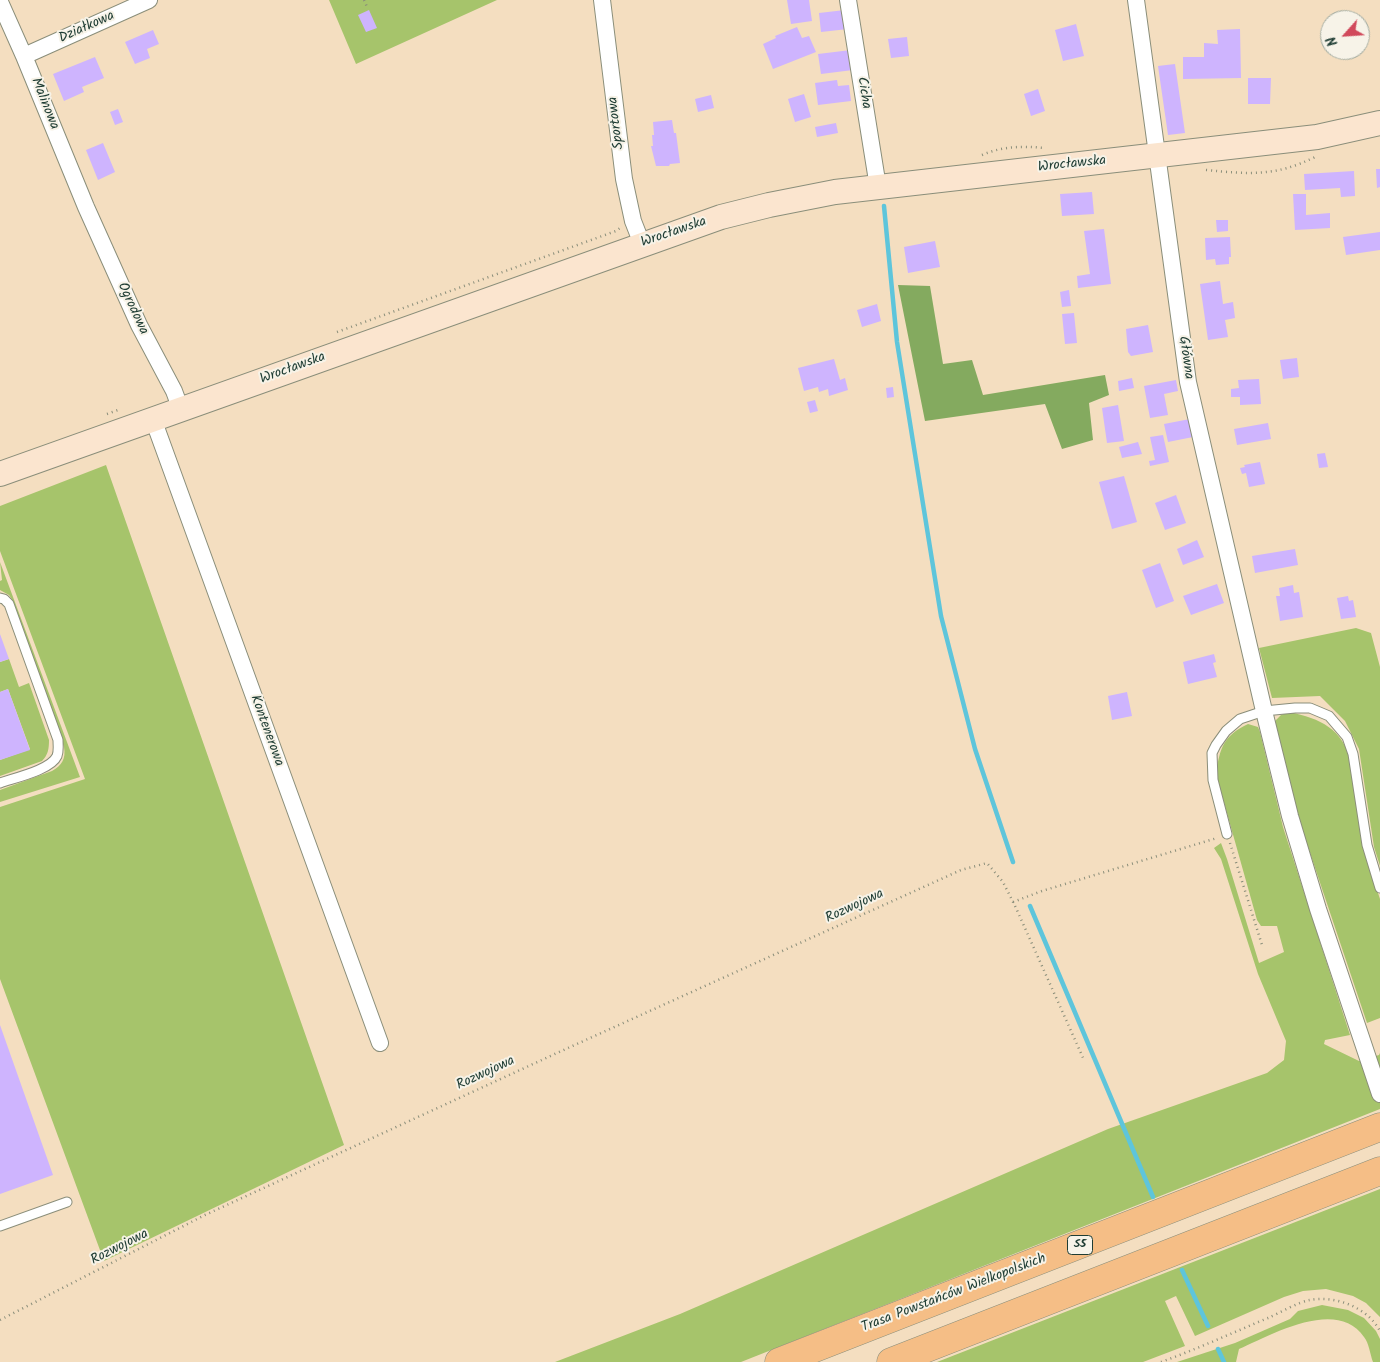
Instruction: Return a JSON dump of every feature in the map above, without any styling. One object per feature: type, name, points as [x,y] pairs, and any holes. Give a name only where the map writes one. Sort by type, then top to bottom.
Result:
[{"type":"highway","name":"Trasa Powstańców Wielkopolskich","points":[[779,1362],[1380,1127]]},
{"type":"highway","points":[[891,1362],[1380,1171]]},
{"type":"main road","name":"Wrocławska","points":[[0,474],[721,217],[835,192],[1157,157],[1316,137],[1380,123]]},
{"type":"street","name":"Działkowa","points":[[24,56],[149,0]]},
{"type":"street","name":"Sportowa","points":[[602,0],[624,179],[633,221],[642,244]]},
{"type":"street","name":"Cicha","points":[[848,0],[878,187]]},
{"type":"street","name":"Główna","points":[[1136,0],[1188,382],[1290,816],[1318,909],[1380,1094]]},
{"type":"street","name":"Malinowa","points":[[0,2],[86,207]]},
{"type":"street","name":"Ogrodowa","points":[[86,207],[139,325],[174,391],[181,410]]},
{"type":"street","name":"Kontenerowa","points":[[153,419],[380,1043]]},
{"type":"lane","points":[[0,598],[9,604],[58,740],[59,748],[57,756],[46,767],[0,783]]},
{"type":"lane","points":[[1227,834],[1213,780],[1212,753],[1226,732],[1240,719],[1264,711],[1310,708],[1329,716],[1347,737],[1353,754],[1367,845],[1380,888]]},
{"type":"lane","points":[[0,1226],[67,1202]]},
{"type":"path","points":[[364,0],[367,7]]},
{"type":"path","points":[[1084,1060],[1013,902],[1042,891],[1227,834],[1262,945]]},
{"type":"path","name":"Rozwojowa","points":[[0,1320],[205,1215],[961,870],[987,863],[1003,882],[1013,902]]},
{"type":"path","points":[[1161,1362],[1310,1300],[1332,1300],[1356,1307],[1376,1324],[1380,1331]]},
{"type":"green space","points":[[329,0],[497,0],[356,64]]},
{"type":"green space","points":[[898,285],[930,286],[943,364],[972,360],[983,395],[1105,375],[1109,395],[1089,403],[1093,440],[1062,449],[1045,404],[925,421]]},
{"type":"green space","points":[[106,465],[344,1145],[104,1261],[0,979],[0,807],[85,779],[0,551],[0,506]]},
{"type":"green space","points":[[0,562],[80,777],[0,802],[0,790],[52,771],[58,766],[64,755],[64,747],[13,601],[9,595],[0,590],[0,581],[2,580]]},
{"type":"green space","points":[[1356,628],[1371,633],[1380,667],[1380,866],[1374,847],[1359,749],[1345,721],[1320,696],[1272,698],[1259,648]]},
{"type":"green space","points":[[9,659],[19,687],[29,683],[49,740],[49,746],[47,754],[42,761],[0,776],[0,760],[30,749],[8,689],[0,692],[0,662]]},
{"type":"green space","points":[[1289,712],[1311,718],[1329,727],[1342,741],[1351,762],[1364,851],[1380,899],[1380,1018],[1367,1023],[1299,820],[1275,721],[1281,715]]},
{"type":"green space","points":[[1248,724],[1258,727],[1260,732],[1283,827],[1350,1035],[1325,1040],[1324,1044],[1359,1061],[1379,1055],[1380,1053],[1380,1109],[741,1362],[555,1362],[680,1314],[1108,1129],[1267,1073],[1284,1060],[1286,1041],[1258,974],[1221,859],[1214,848],[1221,843],[1259,963],[1284,952],[1277,926],[1261,926],[1257,920],[1216,774],[1224,744],[1233,733]]},
{"type":"green space","points":[[1380,1189],[1380,1317],[1366,1303],[1353,1296],[1326,1289],[1303,1291],[1284,1297],[1195,1336],[1176,1296],[1165,1301],[1185,1346],[1143,1362],[937,1362]]},
{"type":"green space","points":[[1322,1305],[1348,1310],[1364,1318],[1376,1331],[1380,1339],[1380,1362],[1373,1362],[1366,1339],[1352,1325],[1338,1320],[1321,1320],[1285,1329],[1239,1349],[1236,1362],[1177,1362],[1235,1343],[1290,1319],[1298,1311]]},
{"type":"building","points":[[787,0],[809,0],[812,21],[791,24]]},
{"type":"building","points":[[369,10],[377,28],[366,32],[358,15]]},
{"type":"building","points":[[845,10],[848,29],[821,32],[819,13]]},
{"type":"building","points":[[1076,24],[1084,56],[1063,61],[1055,30]]},
{"type":"building","points":[[797,27],[802,38],[809,36],[816,52],[773,69],[763,44],[776,38],[775,36]]},
{"type":"building","points":[[1240,29],[1241,78],[1183,79],[1183,57],[1204,57],[1204,43],[1218,44],[1217,30]]},
{"type":"building","points":[[153,30],[159,44],[147,49],[150,58],[135,64],[125,42]]},
{"type":"building","points":[[907,37],[909,56],[891,58],[888,39]]},
{"type":"building","points":[[851,50],[853,70],[821,74],[818,54]]},
{"type":"building","points":[[95,57],[104,78],[82,87],[84,92],[64,101],[53,74]]},
{"type":"building","points":[[1175,64],[1185,133],[1168,135],[1158,66]]},
{"type":"building","points":[[1248,78],[1271,78],[1270,104],[1248,104]]},
{"type":"building","points":[[837,80],[838,86],[849,85],[851,101],[818,105],[815,83]]},
{"type":"building","points":[[1038,89],[1045,111],[1031,116],[1024,94]]},
{"type":"building","points":[[804,94],[811,117],[795,122],[788,99]]},
{"type":"building","points":[[711,95],[714,108],[698,112],[695,99]]},
{"type":"building","points":[[118,109],[123,122],[115,125],[110,112]]},
{"type":"building","points":[[672,120],[674,133],[676,133],[680,163],[670,164],[669,166],[656,166],[651,146],[653,146],[652,135],[654,135],[653,122]]},
{"type":"building","points":[[836,123],[838,133],[817,137],[815,127]]},
{"type":"building","points":[[103,143],[115,172],[98,180],[86,150]]},
{"type":"building","points":[[1376,169],[1380,169],[1380,187],[1377,188]]},
{"type":"building","points":[[1354,171],[1355,196],[1341,197],[1340,188],[1305,190],[1304,174]]},
{"type":"building","points":[[1092,192],[1094,214],[1062,216],[1060,194]]},
{"type":"building","points":[[1293,194],[1306,194],[1306,215],[1330,213],[1330,228],[1295,230]]},
{"type":"building","points":[[1216,220],[1228,220],[1228,231],[1217,232]]},
{"type":"building","points":[[1104,229],[1111,284],[1078,288],[1077,276],[1090,274],[1084,231]]},
{"type":"building","points":[[1380,232],[1380,250],[1346,255],[1343,237]]},
{"type":"building","points":[[1230,237],[1231,257],[1229,257],[1229,264],[1216,265],[1215,259],[1206,260],[1205,238]]},
{"type":"building","points":[[935,241],[940,267],[908,273],[904,247]]},
{"type":"building","points":[[1220,281],[1223,304],[1233,302],[1235,318],[1225,320],[1228,337],[1208,340],[1200,284]]},
{"type":"building","points":[[1069,290],[1071,306],[1062,307],[1060,292]]},
{"type":"building","points":[[877,304],[881,321],[862,327],[857,310]]},
{"type":"building","points":[[1074,313],[1077,343],[1065,344],[1062,314]]},
{"type":"building","points":[[1148,325],[1153,352],[1131,356],[1128,352],[1126,329]]},
{"type":"building","points":[[1297,358],[1299,377],[1283,379],[1280,360]]},
{"type":"building","points":[[834,359],[840,380],[845,378],[848,390],[829,396],[828,389],[819,392],[818,387],[804,391],[798,368]]},
{"type":"building","points":[[1132,378],[1134,388],[1119,391],[1118,381]]},
{"type":"building","points":[[1259,379],[1261,404],[1240,405],[1240,397],[1231,397],[1231,389],[1239,388],[1238,380]]},
{"type":"building","points":[[1176,380],[1178,391],[1164,394],[1168,415],[1150,418],[1144,386]]},
{"type":"building","points":[[893,387],[894,397],[887,398],[886,388]]},
{"type":"building","points":[[815,400],[818,411],[810,413],[807,402]]},
{"type":"building","points":[[1118,405],[1124,441],[1107,443],[1102,408]]},
{"type":"building","points":[[1190,419],[1193,437],[1168,442],[1164,424]]},
{"type":"building","points":[[1268,423],[1271,439],[1237,445],[1234,429]]},
{"type":"building","points":[[1163,435],[1169,462],[1150,466],[1149,461],[1155,460],[1150,437]]},
{"type":"building","points":[[1138,442],[1142,454],[1122,458],[1119,447]]},
{"type":"building","points":[[1325,453],[1328,467],[1319,468],[1317,454]]},
{"type":"building","points":[[1260,462],[1265,484],[1249,487],[1246,473],[1242,474],[1240,468],[1245,467],[1244,465]]},
{"type":"building","points":[[1124,476],[1137,522],[1112,529],[1099,482]]},
{"type":"building","points":[[1176,495],[1186,523],[1165,530],[1155,503]]},
{"type":"building","points":[[1197,540],[1204,557],[1183,565],[1177,549]]},
{"type":"building","points":[[1295,549],[1298,565],[1255,573],[1252,556]]},
{"type":"building","points":[[1160,563],[1174,601],[1156,608],[1142,570]]},
{"type":"building","points":[[1217,584],[1224,603],[1191,615],[1183,596]]},
{"type":"building","points":[[1293,585],[1294,593],[1299,592],[1303,617],[1280,621],[1276,596],[1280,596],[1279,588]]},
{"type":"building","points":[[1348,596],[1349,601],[1353,600],[1356,617],[1341,619],[1337,598]]},
{"type":"building","points":[[0,634],[9,659],[0,662]]},
{"type":"building","points":[[1214,654],[1216,662],[1213,663],[1217,677],[1188,684],[1183,662]]},
{"type":"building","points":[[8,689],[30,750],[0,760],[0,692]]},
{"type":"building","points":[[1127,692],[1132,716],[1112,720],[1108,696]]},
{"type":"building","points":[[0,1025],[53,1175],[0,1194]]},
{"type":"waterway","points":[[884,206],[897,342],[941,616],[975,749],[1013,862]]},
{"type":"waterway","points":[[1030,906],[1153,1197]]},
{"type":"waterway","points":[[1182,1270],[1208,1326]]},
{"type":"waterway","points":[[1218,1349],[1224,1362]]}]
